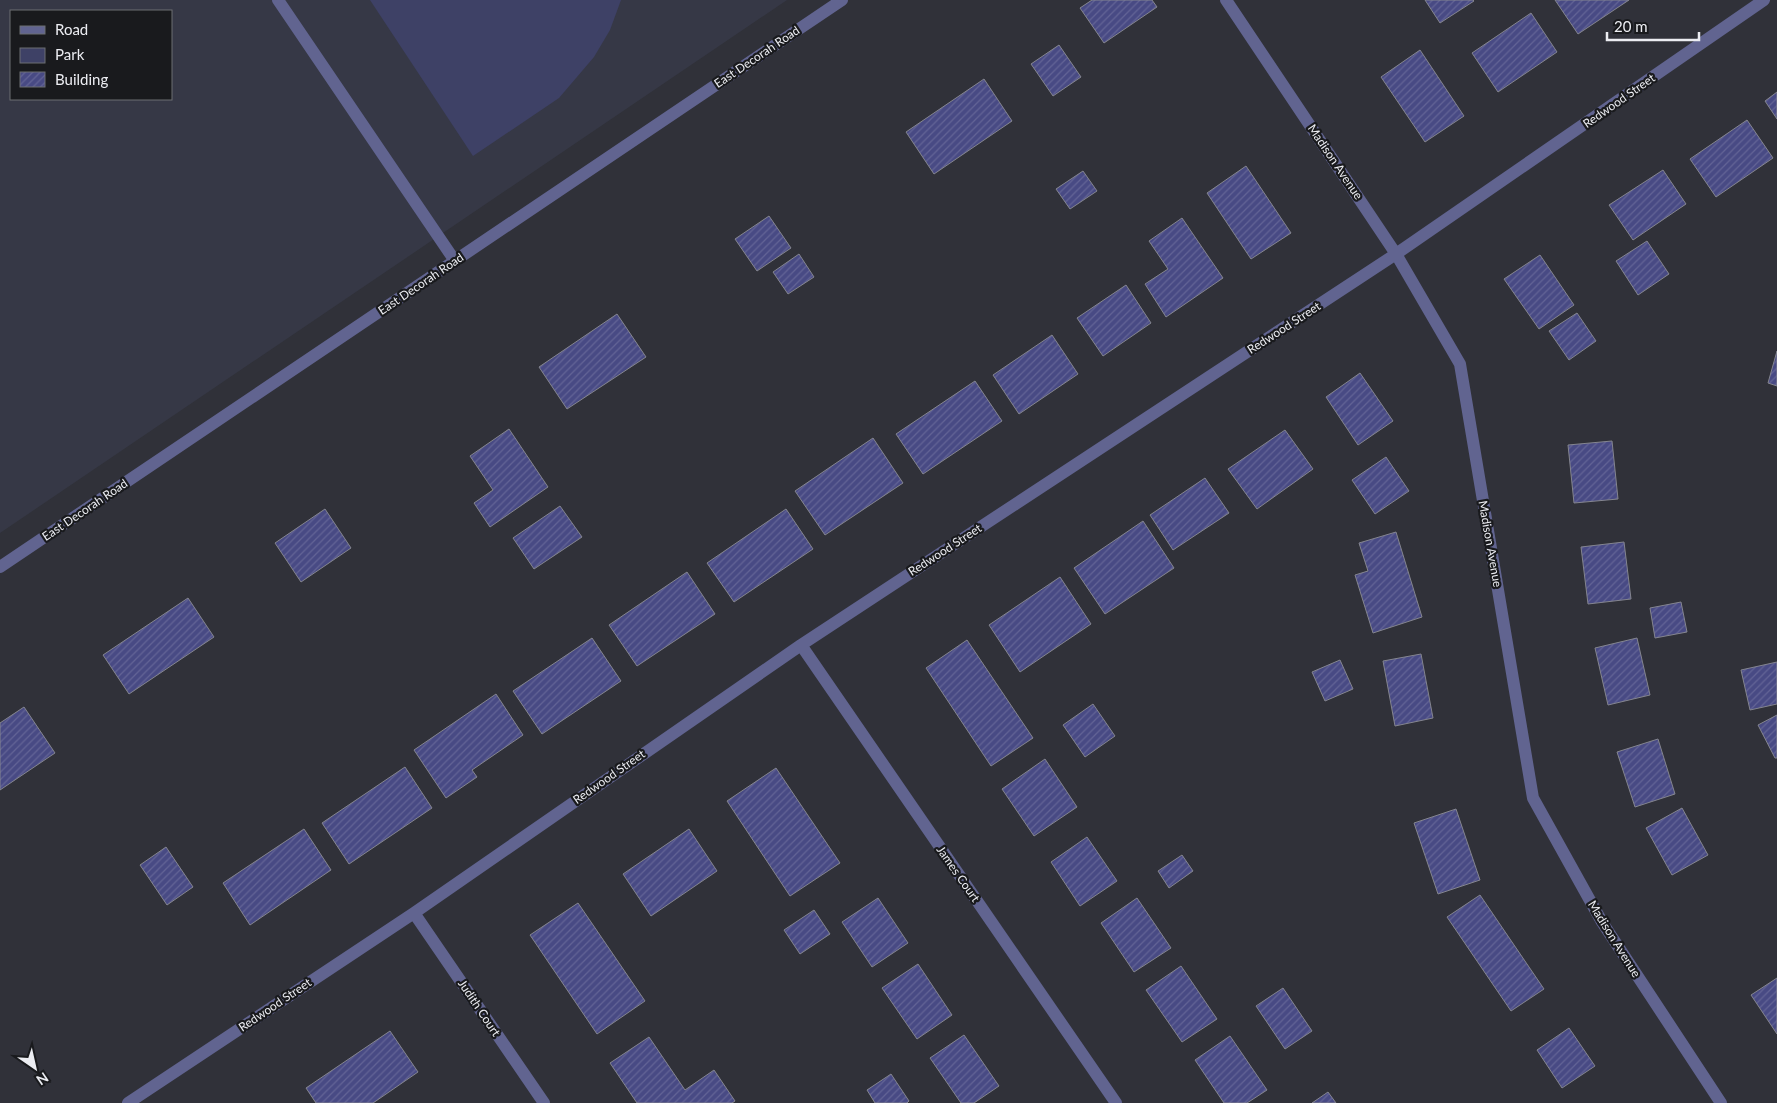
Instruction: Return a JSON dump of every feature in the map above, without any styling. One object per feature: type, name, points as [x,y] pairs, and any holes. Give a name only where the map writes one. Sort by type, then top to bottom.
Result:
[{"type":"street","points":[[278,0],[455,261]]},
{"type":"street","name":"East Decorah Road","points":[[0,567],[842,0]]},
{"type":"street","name":"Madison Avenue","points":[[1226,0],[1396,254],[1460,364],[1533,798],[1602,922],[1721,1103]]},
{"type":"street","name":"Redwood Street","points":[[128,1103],[414,913],[801,645],[1396,254],[1764,0]]},
{"type":"street","name":"James Court","points":[[801,645],[1116,1103]]},
{"type":"street","name":"Judith Court","points":[[414,913],[544,1103]]},
{"type":"shaded area","points":[[0,0],[787,0],[0,533]]},
{"type":"green space","points":[[370,0],[621,0],[610,30],[594,57],[559,98],[473,156]]},
{"type":"building","points":[[1092,0],[1152,0],[1157,7],[1104,43],[1080,8]]},
{"type":"building","points":[[1425,0],[1473,0],[1474,1],[1440,23]]},
{"type":"building","points":[[1555,0],[1629,0],[1578,34]]},
{"type":"building","points":[[1531,13],[1557,52],[1498,92],[1472,53]]},
{"type":"building","points":[[1059,45],[1081,77],[1053,96],[1031,64]]},
{"type":"building","points":[[1420,50],[1464,116],[1425,142],[1381,77]]},
{"type":"building","points":[[984,79],[1012,121],[934,174],[906,132]]},
{"type":"building","points":[[1777,92],[1777,119],[1765,101]]},
{"type":"building","points":[[1747,120],[1773,158],[1716,197],[1690,159]]},
{"type":"building","points":[[1246,166],[1291,233],[1251,259],[1207,193]]},
{"type":"building","points":[[1663,170],[1686,204],[1633,240],[1609,205]]},
{"type":"building","points":[[1083,171],[1097,191],[1070,209],[1056,189]]},
{"type":"building","points":[[769,216],[791,248],[757,271],[735,239]]},
{"type":"building","points":[[1182,218],[1223,278],[1166,317],[1145,284],[1168,269],[1149,241]]},
{"type":"building","points":[[1647,241],[1669,274],[1638,295],[1616,261]]},
{"type":"building","points":[[799,254],[814,277],[788,294],[773,272]]},
{"type":"building","points":[[1540,255],[1574,305],[1539,329],[1504,279]]},
{"type":"building","points":[[1126,285],[1151,323],[1103,356],[1077,318]]},
{"type":"building","points":[[1577,313],[1596,341],[1569,360],[1549,331]]},
{"type":"building","points":[[617,314],[646,357],[567,409],[539,367]]},
{"type":"building","points":[[1052,335],[1078,374],[1019,414],[993,375]]},
{"type":"building","points":[[1777,351],[1777,386],[1768,383]]},
{"type":"building","points":[[1360,373],[1393,421],[1358,445],[1326,397]]},
{"type":"building","points":[[975,381],[1002,421],[923,474],[896,434]]},
{"type":"building","points":[[509,429],[548,487],[490,527],[474,503],[493,490],[470,456]]},
{"type":"building","points":[[1285,430],[1313,469],[1257,509],[1228,469]]},
{"type":"building","points":[[873,438],[903,483],[825,535],[795,491]]},
{"type":"building","points":[[1612,441],[1618,499],[1574,503],[1568,445]]},
{"type":"building","points":[[1386,457],[1409,491],[1375,514],[1352,480]]},
{"type":"building","points":[[1205,478],[1229,513],[1173,550],[1150,515]]},
{"type":"building","points":[[560,506],[582,537],[534,569],[513,538]]},
{"type":"building","points":[[325,509],[351,548],[301,582],[275,543]]},
{"type":"building","points":[[786,509],[813,549],[734,602],[707,563]]},
{"type":"building","points":[[1143,521],[1174,568],[1105,614],[1074,568]]},
{"type":"building","points":[[1396,532],[1422,617],[1373,633],[1355,575],[1368,571],[1359,543]]},
{"type":"building","points":[[1624,542],[1631,599],[1588,604],[1581,547]]},
{"type":"building","points":[[687,572],[715,614],[637,666],[609,625]]},
{"type":"building","points":[[1060,577],[1091,624],[1020,672],[989,625]]},
{"type":"building","points":[[188,598],[214,637],[129,694],[103,655]]},
{"type":"building","points":[[1681,602],[1687,632],[1655,638],[1650,608]]},
{"type":"building","points":[[592,638],[621,681],[542,734],[513,691]]},
{"type":"building","points":[[1637,638],[1650,695],[1608,705],[1595,648]]},
{"type":"building","points":[[967,640],[1033,738],[991,766],[926,668]]},
{"type":"building","points":[[1421,654],[1433,718],[1395,726],[1383,661]]},
{"type":"building","points":[[1340,660],[1353,689],[1325,701],[1312,672]]},
{"type":"building","points":[[1777,662],[1777,704],[1750,710],[1741,670]]},
{"type":"building","points":[[496,694],[523,735],[472,770],[477,777],[446,798],[414,750]]},
{"type":"building","points":[[1093,704],[1115,736],[1085,757],[1063,725]]},
{"type":"building","points":[[24,707],[55,753],[0,790],[0,723]]},
{"type":"building","points":[[1777,715],[1777,758],[1775,758],[1758,725]]},
{"type":"building","points":[[1658,739],[1675,794],[1635,807],[1617,752]]},
{"type":"building","points":[[1045,759],[1077,807],[1034,836],[1002,789]]},
{"type":"building","points":[[405,767],[432,808],[349,864],[322,823]]},
{"type":"building","points":[[776,768],[840,863],[790,896],[727,801]]},
{"type":"building","points":[[1682,808],[1708,855],[1672,875],[1646,828]]},
{"type":"building","points":[[1456,809],[1480,880],[1438,894],[1414,823]]},
{"type":"building","points":[[304,829],[331,870],[250,925],[223,883]]},
{"type":"building","points":[[689,829],[717,871],[651,916],[623,874]]},
{"type":"building","points":[[1087,837],[1117,881],[1080,906],[1051,862]]},
{"type":"building","points":[[166,847],[193,887],[167,905],[140,865]]},
{"type":"building","points":[[1182,855],[1193,871],[1169,888],[1158,871]]},
{"type":"building","points":[[1480,895],[1544,989],[1511,1011],[1447,917]]},
{"type":"building","points":[[878,898],[908,943],[872,967],[842,922]]},
{"type":"building","points":[[1137,898],[1171,948],[1134,972],[1101,923]]},
{"type":"building","points":[[578,903],[645,1001],[597,1034],[530,935]]},
{"type":"building","points":[[814,910],[830,934],[800,954],[784,930]]},
{"type":"building","points":[[918,964],[952,1015],[917,1039],[882,988]]},
{"type":"building","points":[[1181,966],[1217,1019],[1182,1042],[1146,990]]},
{"type":"building","points":[[1777,978],[1777,1034],[1751,995]]},
{"type":"building","points":[[1283,988],[1312,1031],[1285,1049],[1256,1006]]},
{"type":"building","points":[[1569,1028],[1595,1066],[1562,1088],[1537,1050]]},
{"type":"building","points":[[390,1031],[418,1072],[373,1103],[316,1103],[306,1088]]},
{"type":"building","points":[[964,1035],[999,1086],[974,1103],[961,1103],[930,1058]]},
{"type":"building","points":[[1230,1036],[1267,1090],[1247,1103],[1224,1103],[1195,1060]]},
{"type":"building","points":[[649,1037],[685,1090],[714,1070],[735,1101],[732,1103],[637,1103],[610,1063]]},
{"type":"building","points":[[891,1074],[909,1101],[907,1103],[875,1103],[867,1090]]},
{"type":"building","points":[[1328,1092],[1336,1103],[1312,1103]]}]
